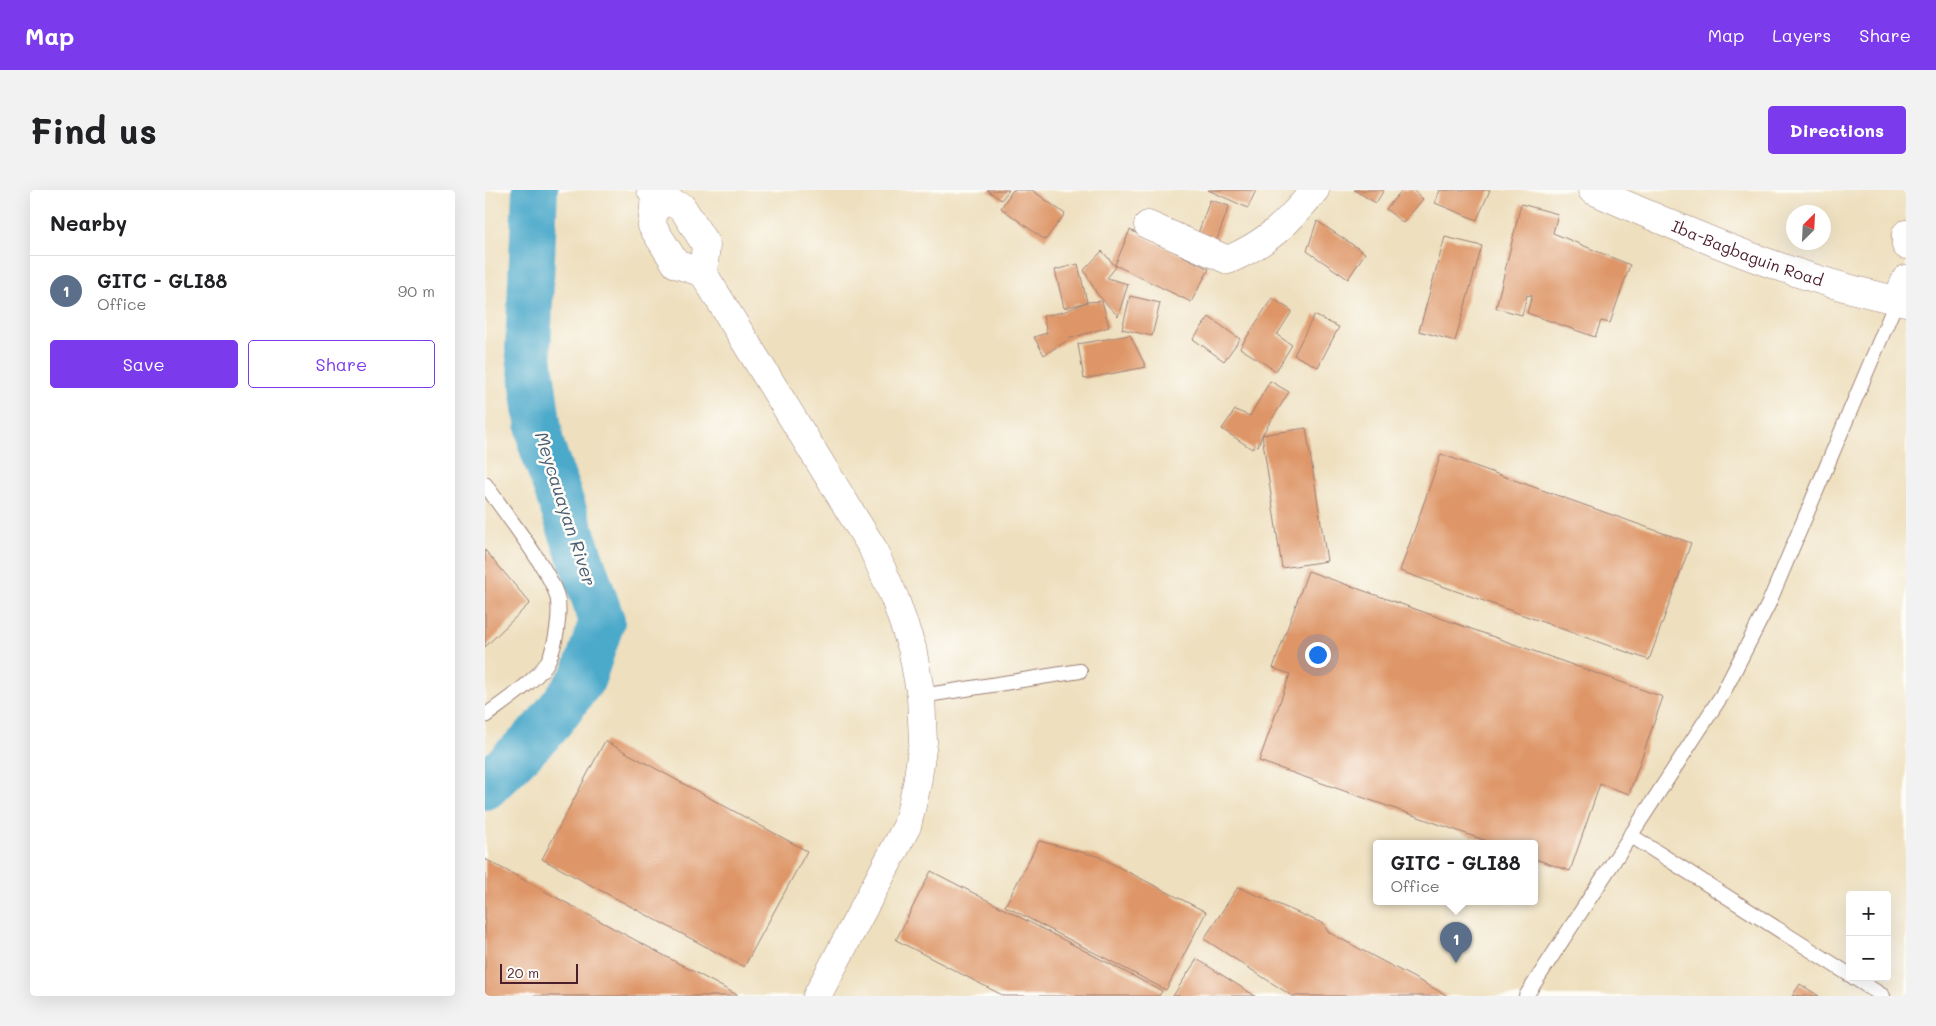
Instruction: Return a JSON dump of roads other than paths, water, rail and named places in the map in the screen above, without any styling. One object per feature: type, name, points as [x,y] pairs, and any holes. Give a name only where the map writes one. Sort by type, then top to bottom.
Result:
[{"type":"street","points":[[1148,225],[1229,260],[1248,251],[1286,225],[1315,190]]},
{"type":"street","name":"Iba-Bagbaguin Road","points":[[1597,191],[1744,255],[1799,274],[1903,294]]},
{"type":"street","points":[[653,194],[682,207],[706,246],[703,274],[872,547],[895,599],[912,648],[921,696],[923,742],[917,784],[907,826],[817,996]]},
{"type":"street","points":[[1906,234],[1906,245]]},
{"type":"lane","points":[[1526,996],[1723,695],[1768,605],[1903,294]]},
{"type":"lane","points":[[485,484],[544,568],[558,600],[556,634],[548,662],[527,683],[485,716]]},
{"type":"lane","points":[[921,696],[1080,671]]},
{"type":"lane","points":[[1630,836],[1846,972]]},
{"type":"lane","points":[[1859,981],[1883,996]]},
{"type":"waterway","name":"Meycauayan River","points":[[485,787],[546,727],[583,678],[602,621],[541,444],[528,349],[535,190]]},
{"type":"place","name":"GITC - GLI88","points":[[1456,963]]}]
